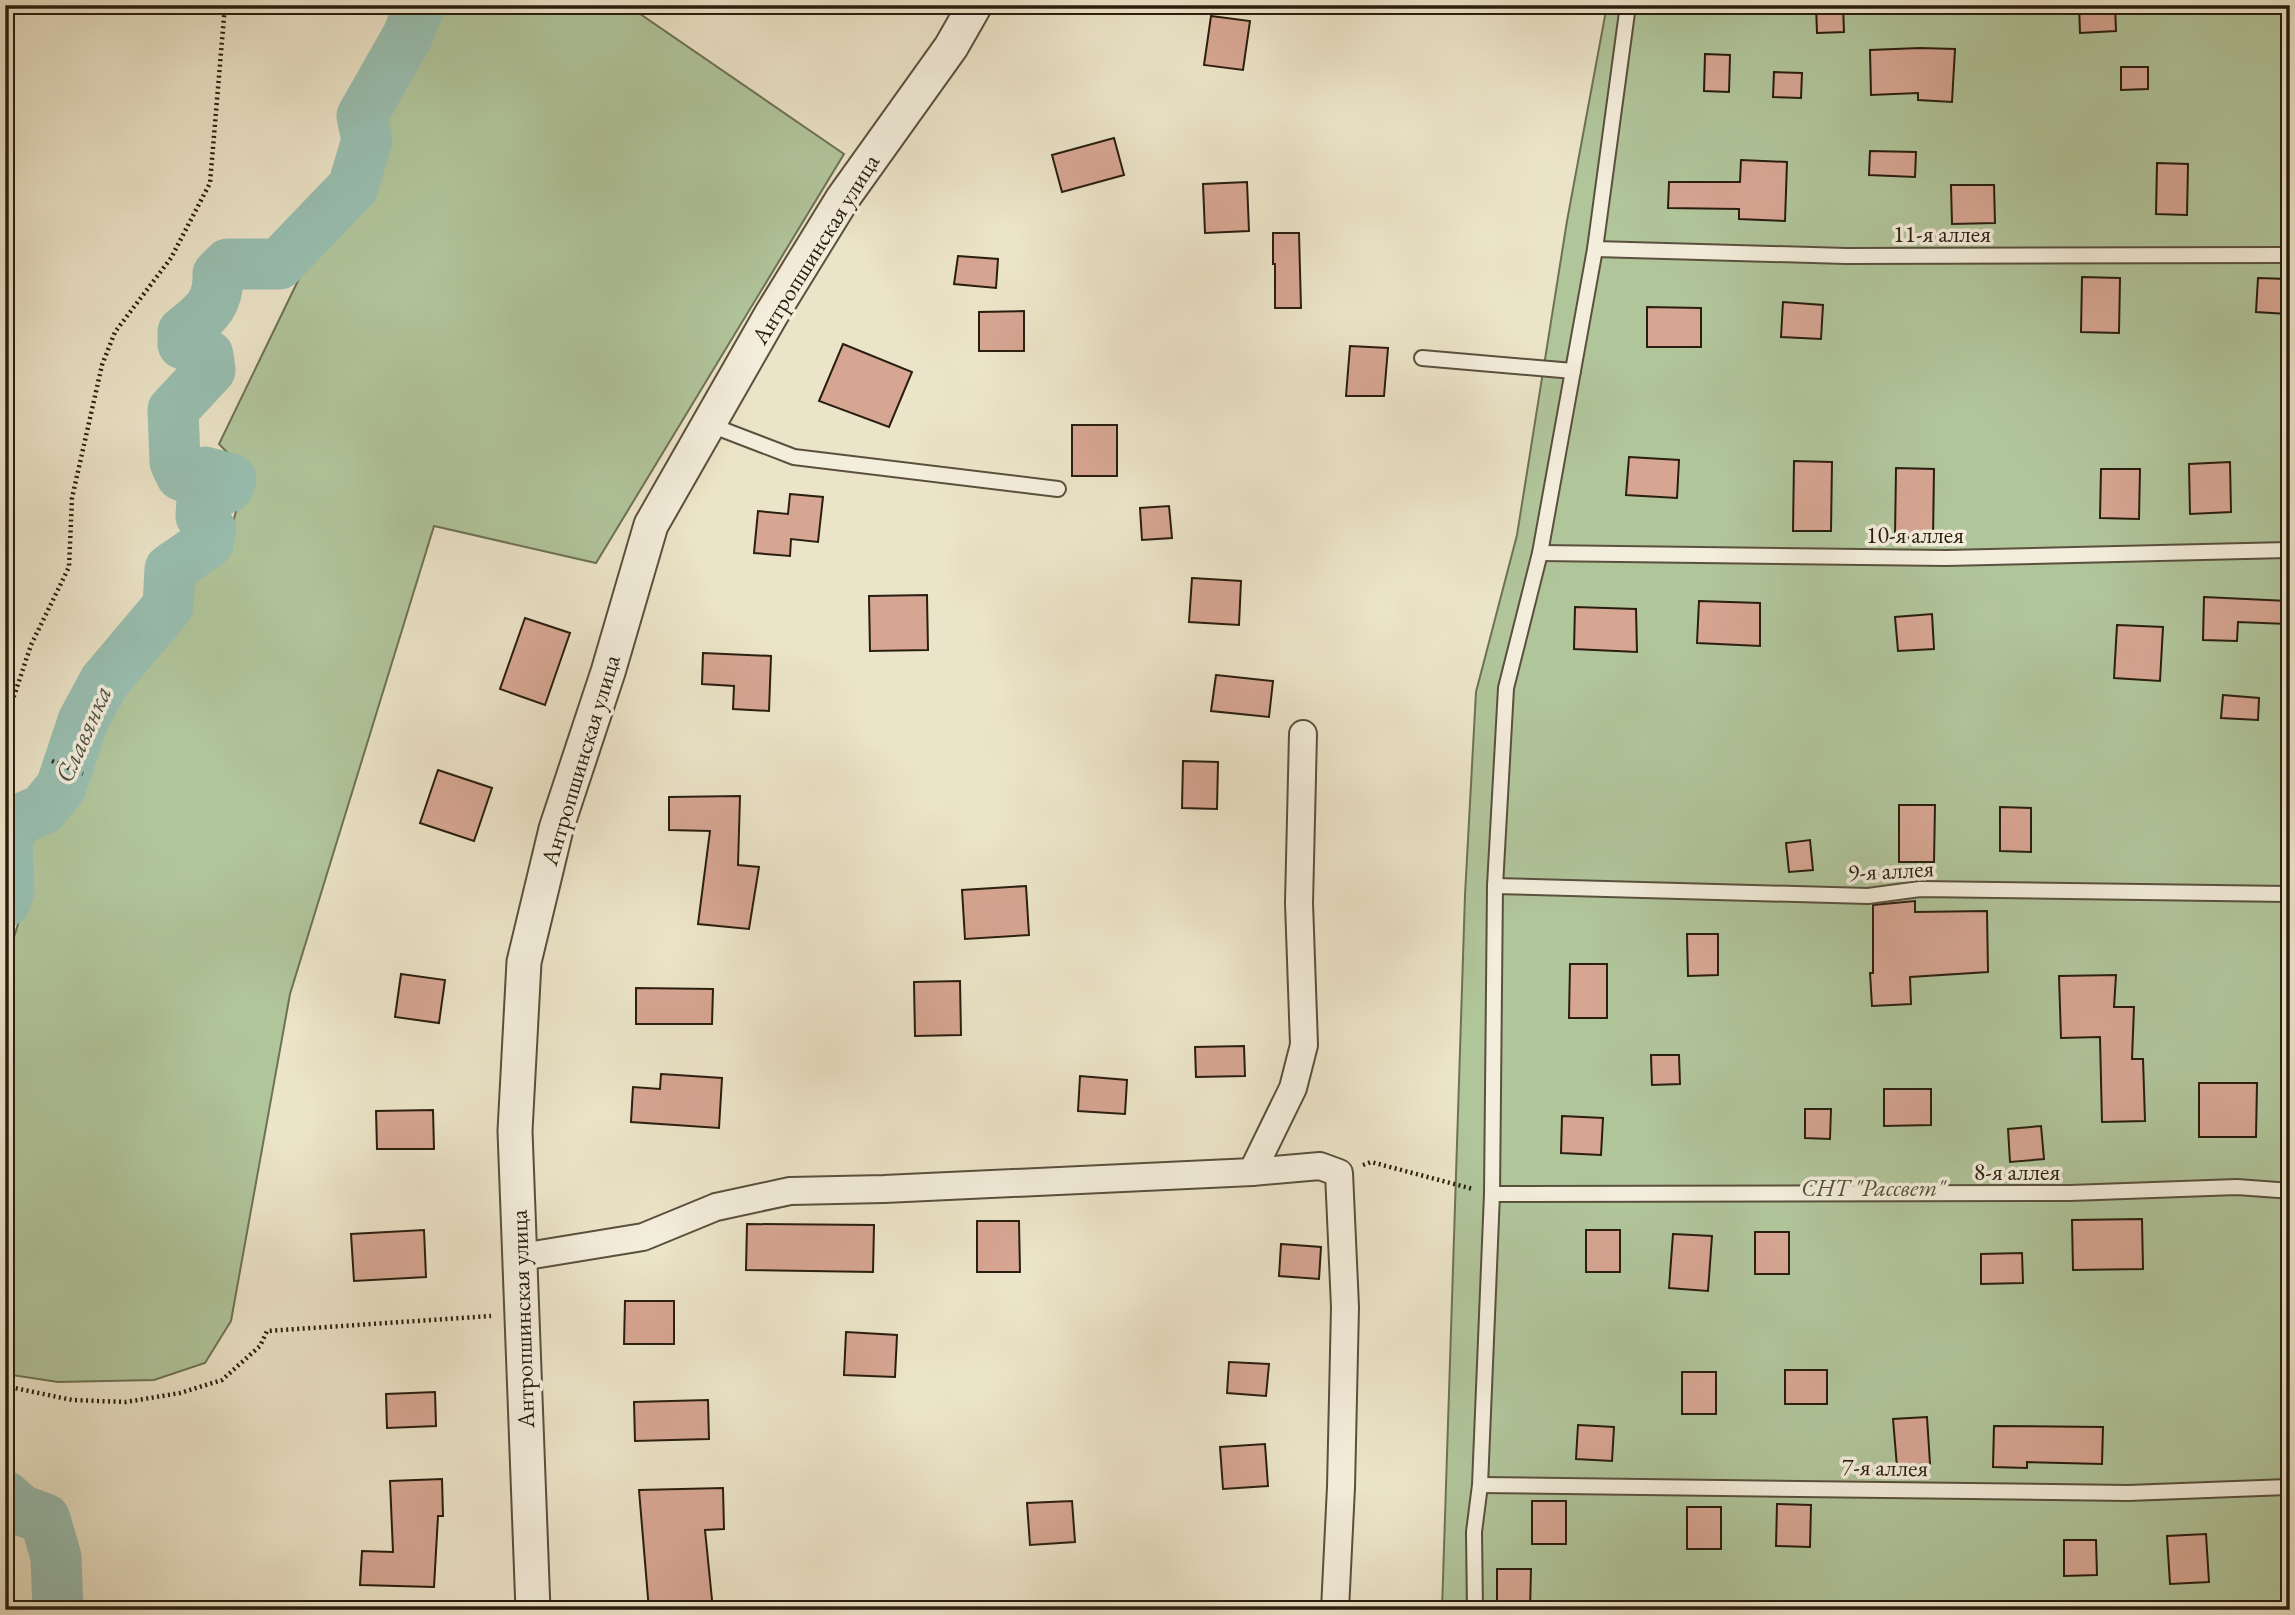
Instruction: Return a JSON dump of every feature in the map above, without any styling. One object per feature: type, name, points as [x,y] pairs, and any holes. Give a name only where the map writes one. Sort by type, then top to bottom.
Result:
[{"type":"street","name":"Антропшинская улица","points":[[533,1610],[515,1131],[524,962],[556,829],[608,673],[651,525],[771,315],[843,198],[951,47],[975,5]]},
{"type":"street","points":[[1252,1172],[1293,1088],[1304,1045],[1299,903],[1303,734]]},
{"type":"street","points":[[521,1256],[643,1237],[716,1207],[790,1191],[884,1189],[1320,1167],[1339,1173],[1345,1307],[1335,1610]]},
{"type":"lane","points":[[1475,1610],[1474,1532],[1480,1485],[1492,1194],[1495,886],[1506,688],[1539,553],[1595,249],[1628,5]]},
{"type":"lane","name":"11-я аллея","points":[[1595,249],[1846,256],[2290,255]]},
{"type":"lane","points":[[1422,358],[1573,370]]},
{"type":"lane","points":[[708,424],[794,457],[1058,489]]},
{"type":"lane","name":"10-я аллея","points":[[1539,553],[1946,558],[2290,550]]},
{"type":"lane","name":"9-я аллея","points":[[1495,886],[1868,896],[1920,889],[2290,894]]},
{"type":"lane","name":"8-я аллея","points":[[1492,1194],[2070,1193],[2237,1188],[2290,1191]]},
{"type":"lane","name":"7-я аллея","points":[[1480,1485],[2128,1493],[2290,1487]]},
{"type":"path","points":[[5,723],[31,645],[69,567],[72,498],[102,365],[115,332],[171,258],[210,183],[225,5]]},
{"type":"path","points":[[52,761],[83,774]]},
{"type":"path","points":[[1339,1173],[1371,1162],[1492,1194]]},
{"type":"path","points":[[5,1386],[72,1400],[126,1402],[180,1393],[222,1380],[260,1346],[267,1331],[522,1314]]},
{"type":"green space","points":[[443,5],[627,5],[844,154],[596,563],[434,526],[290,994],[231,1321],[205,1363],[154,1380],[58,1382],[5,1374],[5,967],[18,924],[26,841],[80,783],[99,721],[156,632],[176,588],[223,557],[247,473],[219,444],[308,260],[375,145],[429,29]]},
{"type":"green space","name":"СНТ \"Рассвет\"","points":[[1607,5],[2290,5],[2290,1610],[1442,1610],[1465,895],[1476,692],[1517,535],[1567,221]]},
{"type":"building","points":[[1816,5],[1843,5],[1844,32],[1817,33]]},
{"type":"building","points":[[2079,5],[2115,5],[2116,31],[2080,33]]},
{"type":"building","points":[[1211,16],[1250,21],[1243,70],[1204,65]]},
{"type":"building","points":[[1955,49],[1952,102],[1918,100],[1918,93],[1871,95],[1870,50]]},
{"type":"building","points":[[1705,54],[1730,55],[1729,92],[1704,91]]},
{"type":"building","points":[[2121,67],[2148,67],[2148,89],[2121,90]]},
{"type":"building","points":[[1774,72],[1802,73],[1801,98],[1773,97]]},
{"type":"building","points":[[1114,138],[1124,175],[1062,192],[1052,155]]},
{"type":"building","points":[[1870,151],[1916,152],[1915,177],[1869,175]]},
{"type":"building","points":[[1741,160],[1787,162],[1785,221],[1739,219],[1739,209],[1668,208],[1669,182],[1740,182]]},
{"type":"building","points":[[2157,163],[2188,164],[2187,215],[2156,214]]},
{"type":"building","points":[[1247,182],[1249,231],[1205,233],[1203,184]]},
{"type":"building","points":[[1951,185],[1994,185],[1995,223],[1952,224]]},
{"type":"building","points":[[1273,233],[1299,233],[1301,308],[1275,308]]},
{"type":"building","points":[[958,256],[998,259],[996,288],[954,284]]},
{"type":"building","points":[[2082,277],[2120,278],[2119,333],[2081,332]]},
{"type":"building","points":[[2258,278],[2290,279],[2290,314],[2256,312]]},
{"type":"building","points":[[1783,302],[1823,305],[1821,339],[1781,337]]},
{"type":"building","points":[[1647,307],[1701,308],[1701,347],[1647,347]]},
{"type":"building","points":[[1024,311],[1024,351],[979,351],[979,312]]},
{"type":"building","points":[[843,344],[912,372],[889,427],[819,401]]},
{"type":"building","points":[[1350,346],[1388,348],[1384,396],[1346,396]]},
{"type":"building","points":[[1072,425],[1117,425],[1117,476],[1072,476]]},
{"type":"building","points":[[1629,457],[1679,460],[1677,498],[1626,495]]},
{"type":"building","points":[[1794,461],[1832,462],[1831,531],[1793,531]]},
{"type":"building","points":[[2230,462],[2231,512],[2190,514],[2189,464]]},
{"type":"building","points":[[1896,468],[1934,469],[1933,538],[1895,537]]},
{"type":"building","points":[[2101,469],[2140,469],[2139,519],[2100,518]]},
{"type":"building","points":[[790,494],[823,497],[818,542],[791,539],[790,556],[754,553],[758,511],[788,514]]},
{"type":"building","points":[[1169,506],[1172,538],[1142,540],[1140,508]]},
{"type":"building","points":[[1192,578],[1241,581],[1239,625],[1189,622]]},
{"type":"building","points":[[927,595],[928,650],[870,651],[869,596]]},
{"type":"building","points":[[2204,597],[2290,601],[2290,624],[2238,622],[2237,641],[2203,640]]},
{"type":"building","points":[[1699,601],[1760,603],[1760,646],[1697,643]]},
{"type":"building","points":[[1575,607],[1636,609],[1637,652],[1574,649]]},
{"type":"building","points":[[1932,614],[1934,649],[1898,651],[1895,617]]},
{"type":"building","points":[[525,618],[570,633],[545,705],[500,689]]},
{"type":"building","points":[[2117,625],[2163,627],[2160,681],[2114,678]]},
{"type":"building","points":[[703,653],[771,656],[769,711],[733,709],[734,686],[702,684]]},
{"type":"building","points":[[1216,675],[1273,681],[1269,717],[1211,711]]},
{"type":"building","points":[[2223,695],[2259,698],[2258,720],[2221,718]]},
{"type":"building","points":[[1183,761],[1218,762],[1217,809],[1182,808]]},
{"type":"building","points":[[438,770],[492,788],[474,841],[420,823]]},
{"type":"building","points":[[740,796],[738,865],[759,867],[749,929],[698,924],[710,831],[669,830],[669,797]]},
{"type":"building","points":[[1899,805],[1935,805],[1934,862],[1899,862]]},
{"type":"building","points":[[2000,807],[2031,808],[2031,852],[2000,851]]},
{"type":"building","points":[[1810,840],[1813,870],[1789,872],[1786,843]]},
{"type":"building","points":[[1026,886],[1029,935],[965,939],[962,890]]},
{"type":"building","points":[[1915,901],[1915,912],[1987,911],[1988,972],[1910,977],[1911,1004],[1872,1006],[1870,973],[1873,973],[1873,905]]},
{"type":"building","points":[[1687,934],[1718,934],[1718,975],[1688,976]]},
{"type":"building","points":[[1570,964],[1607,964],[1607,1018],[1569,1018]]},
{"type":"building","points":[[401,974],[445,980],[439,1023],[395,1017]]},
{"type":"building","points":[[2116,975],[2114,1007],[2134,1007],[2132,1059],[2143,1059],[2145,1121],[2102,1122],[2100,1037],[2061,1038],[2059,976]]},
{"type":"building","points":[[960,981],[961,1035],[915,1036],[914,982]]},
{"type":"building","points":[[636,988],[713,989],[712,1024],[636,1024]]},
{"type":"building","points":[[1244,1046],[1245,1076],[1196,1077],[1195,1047]]},
{"type":"building","points":[[1651,1055],[1679,1055],[1680,1084],[1652,1085]]},
{"type":"building","points":[[661,1074],[722,1078],[719,1128],[631,1122],[633,1087],[660,1089]]},
{"type":"building","points":[[1080,1076],[1127,1080],[1125,1114],[1078,1111]]},
{"type":"building","points":[[2199,1083],[2257,1083],[2256,1137],[2199,1137]]},
{"type":"building","points":[[1884,1089],[1931,1089],[1931,1125],[1884,1126]]},
{"type":"building","points":[[1805,1109],[1831,1109],[1830,1139],[1805,1138]]},
{"type":"building","points":[[433,1110],[434,1149],[377,1149],[376,1111]]},
{"type":"building","points":[[1562,1116],[1603,1118],[1601,1155],[1561,1153]]},
{"type":"building","points":[[2041,1126],[2044,1159],[2010,1162],[2008,1129]]},
{"type":"building","points":[[2142,1219],[2143,1269],[2073,1270],[2072,1220]]},
{"type":"building","points":[[977,1221],[1019,1221],[1020,1272],[977,1272]]},
{"type":"building","points":[[747,1224],[874,1225],[873,1272],[746,1270]]},
{"type":"building","points":[[424,1230],[426,1277],[354,1281],[351,1234]]},
{"type":"building","points":[[1586,1230],[1620,1230],[1620,1272],[1586,1272]]},
{"type":"building","points":[[1755,1232],[1789,1232],[1789,1274],[1755,1274]]},
{"type":"building","points":[[1673,1234],[1712,1236],[1708,1291],[1669,1288]]},
{"type":"building","points":[[1281,1244],[1321,1247],[1319,1279],[1279,1276]]},
{"type":"building","points":[[2022,1253],[2023,1283],[1981,1284],[1981,1254]]},
{"type":"building","points":[[625,1301],[674,1301],[674,1344],[624,1344]]},
{"type":"building","points":[[846,1332],[897,1335],[895,1377],[844,1375]]},
{"type":"building","points":[[1229,1362],[1269,1364],[1266,1396],[1227,1393]]},
{"type":"building","points":[[1785,1370],[1827,1370],[1827,1404],[1785,1404]]},
{"type":"building","points":[[1682,1372],[1716,1372],[1716,1414],[1682,1414]]},
{"type":"building","points":[[435,1392],[436,1426],[387,1428],[386,1394]]},
{"type":"building","points":[[708,1400],[709,1439],[635,1441],[634,1402]]},
{"type":"building","points":[[1927,1417],[1930,1464],[1897,1467],[1893,1419]]},
{"type":"building","points":[[1578,1425],[1614,1427],[1612,1461],[1576,1459]]},
{"type":"building","points":[[1994,1426],[2103,1427],[2102,1464],[2027,1462],[2027,1468],[1993,1467]]},
{"type":"building","points":[[1265,1444],[1268,1486],[1223,1489],[1220,1447]]},
{"type":"building","points":[[442,1479],[443,1516],[438,1516],[434,1587],[360,1585],[362,1551],[393,1552],[390,1481]]},
{"type":"building","points":[[723,1488],[724,1529],[705,1530],[713,1610],[649,1610],[639,1490]]},
{"type":"building","points":[[1072,1501],[1075,1542],[1030,1545],[1027,1503]]},
{"type":"building","points":[[1532,1501],[1566,1501],[1566,1544],[1532,1544]]},
{"type":"building","points":[[1777,1504],[1811,1505],[1810,1547],[1776,1546]]},
{"type":"building","points":[[1687,1507],[1721,1507],[1721,1549],[1687,1549]]},
{"type":"building","points":[[2206,1534],[2209,1582],[2170,1584],[2167,1536]]},
{"type":"building","points":[[2064,1540],[2096,1540],[2097,1575],[2064,1576]]},
{"type":"building","points":[[1497,1569],[1531,1569],[1530,1610],[1497,1610]]},
{"type":"waterway","name":"Славянка","points":[[5,902],[9,890],[7,838],[18,820],[43,809],[61,787],[83,721],[104,682],[168,606],[170,569],[208,543],[211,530],[201,516],[202,499],[228,487],[231,479],[205,472],[191,479],[181,475],[175,462],[173,410],[210,370],[208,355],[183,344],[183,332],[209,308],[216,294],[218,274],[228,264],[279,264],[353,187],[367,140],[362,116],[408,35],[420,5]]},
{"type":"waterway","name":"Славянка","points":[[5,1496],[21,1510],[45,1519],[56,1557],[58,1610]]}]
